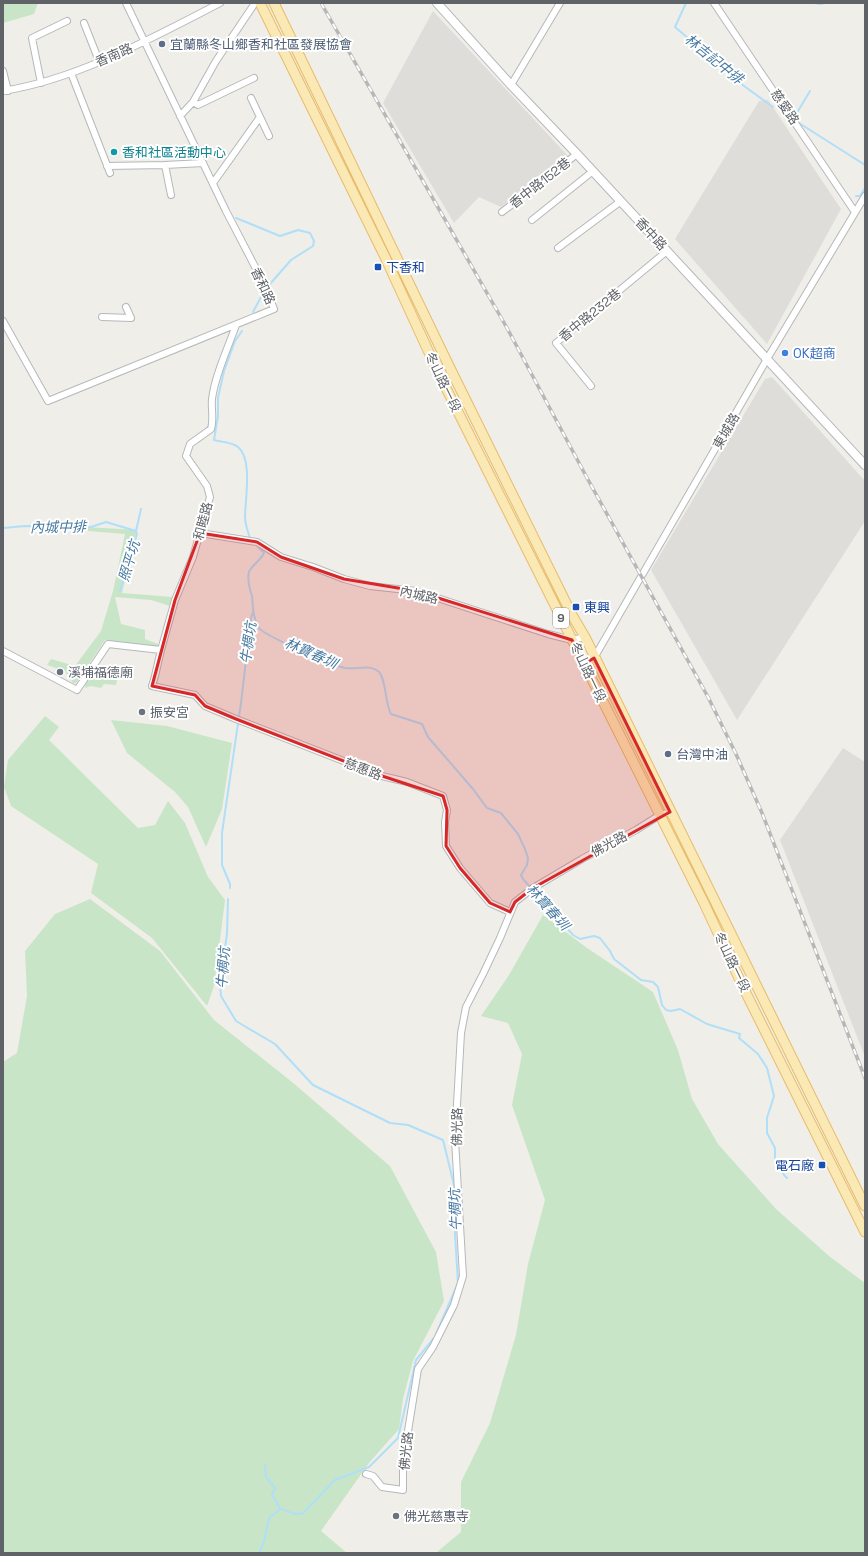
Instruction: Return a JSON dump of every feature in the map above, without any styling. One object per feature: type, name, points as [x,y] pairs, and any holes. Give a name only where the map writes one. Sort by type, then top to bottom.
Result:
[{"type":"main road","name":"冬山路一段","points":[[260,3],[385,257],[437,370],[660,815],[865,1232]]},
{"type":"main road","name":"冬山路一段","points":[[274,3],[448,366],[572,615],[585,637],[865,1206]]},
{"type":"main road","points":[[385,257],[395,253]]},
{"type":"main road","points":[[437,370],[448,366]]},
{"type":"main road","points":[[847,1195],[857,1190]]},
{"type":"street","name":"香和路","points":[[3,321],[48,401],[274,309],[265,287],[213,184],[126,3]]},
{"type":"street","name":"香南路","points":[[5,91],[41,83],[71,73],[144,42],[220,3]]},
{"type":"street","points":[[180,116],[193,102],[216,61],[255,3]]},
{"type":"street","name":"香中路","points":[[437,3],[510,85],[593,171],[865,465]]},
{"type":"street","points":[[510,85],[560,3]]},
{"type":"street","name":"慈愛路","points":[[714,3],[855,212]]},
{"type":"street","points":[[41,83],[32,38],[67,21]]},
{"type":"street","points":[[84,23],[98,61]]},
{"type":"street","points":[[3,71],[5,91]]},
{"type":"street","points":[[71,73],[110,173]]},
{"type":"street","points":[[193,102],[198,105],[254,78]]},
{"type":"street","points":[[251,98],[269,136]]},
{"type":"street","points":[[213,184],[260,117]]},
{"type":"street","name":"香中路152巷","points":[[502,212],[577,154]]},
{"type":"street","points":[[107,166],[203,163]]},
{"type":"street","points":[[165,165],[171,195]]},
{"type":"street","points":[[532,220],[593,171]]},
{"type":"street","name":"東城路","points":[[584,664],[594,658],[767,359],[865,196]]},
{"type":"street","points":[[558,248],[620,201]]},
{"type":"street","name":"香中路232巷","points":[[591,386],[556,343],[667,251]]},
{"type":"street","points":[[102,316],[131,318],[126,307]]},
{"type":"street","name":"和睦路","points":[[152,686],[160,650],[175,600],[193,558],[210,497],[207,486],[186,456],[190,444],[211,429],[213,421],[212,399],[219,371],[236,325]]},
{"type":"street","name":"內城路","points":[[200,532],[257,542],[281,557],[344,579],[370,586],[416,591],[548,634],[572,640],[585,637]]},
{"type":"street","points":[[3,651],[77,690],[108,644],[160,650]]},
{"type":"street","name":"慈惠路","points":[[152,686],[195,695],[205,706],[382,776],[408,782],[443,796],[447,810],[445,822],[446,846],[460,868],[490,903],[510,912]]},
{"type":"street","name":"佛光路","points":[[366,1474],[373,1476],[382,1487],[403,1490],[403,1462],[418,1369],[433,1347],[454,1305],[463,1276],[455,1140],[461,1033],[466,1007],[500,938],[515,902],[532,888],[660,815],[670,812]]},
{"type":"highlighted area","points":[[200,533],[257,542],[281,557],[344,579],[416,591],[572,640],[584,664],[594,658],[670,812],[533,888],[515,902],[510,912],[490,903],[460,868],[446,846],[447,810],[443,796],[382,776],[236,719],[205,706],[195,695],[152,686],[175,600]]},
{"type":"shaded area","points":[[433,11],[568,156],[501,207],[479,197],[454,223],[383,103]]},
{"type":"shaded area","points":[[768,100],[841,209],[767,344],[675,239],[759,101]]},
{"type":"shaded area","points":[[772,377],[865,481],[865,521],[737,720],[651,570],[765,379]]},
{"type":"shaded area","points":[[843,748],[865,762],[865,1057],[780,840]]},
{"type":"green space","points":[[3,3],[38,3],[34,14],[3,23]]},
{"type":"green space","points":[[52,525],[137,530],[122,593],[173,597],[170,606],[151,600],[115,597],[121,624],[145,630],[145,639],[158,644],[157,647],[105,640],[76,683],[73,683],[65,671],[47,665],[51,659],[75,666],[101,631],[113,591],[125,534],[52,528]]},
{"type":"green space","points":[[96,669],[119,669],[116,685],[104,684],[101,688],[91,686],[85,688],[86,682],[90,680]]},
{"type":"green space","points":[[45,716],[59,727],[49,740],[138,828],[155,825],[168,801],[185,823],[208,877],[225,900],[214,986],[207,1006],[152,938],[91,893],[98,864],[11,806],[4,787],[8,760]]},
{"type":"green space","points":[[111,720],[167,726],[232,743],[222,809],[206,847],[188,807],[175,792],[127,753]]},
{"type":"green space","points":[[90,899],[160,951],[214,1020],[292,1082],[390,1166],[436,1252],[444,1301],[413,1361],[403,1399],[399,1429],[369,1463],[321,1531],[347,1553],[3,1553],[3,1062],[17,1053],[27,996],[25,951],[55,914]]},
{"type":"green space","points":[[543,915],[587,948],[653,992],[678,1050],[692,1099],[718,1144],[776,1209],[829,1256],[865,1283],[865,1553],[436,1553],[461,1532],[461,1482],[490,1423],[516,1335],[528,1264],[545,1200],[512,1105],[522,1054],[508,1023],[481,1016],[509,975]]},
{"type":"waterway","name":"林吉記中排","points":[[686,3],[675,27],[744,86],[773,107]]},
{"type":"waterway","points":[[814,3],[824,3]]},
{"type":"waterway","points":[[795,116],[810,91]]},
{"type":"waterway","name":"林吉記中排","points":[[799,123],[865,165]]},
{"type":"waterway","name":"林吉記中排","points":[[856,196],[860,196],[865,188]]},
{"type":"waterway","name":"林寶春圳","points":[[236,218],[280,236],[298,230],[310,233],[314,241],[313,246],[291,260],[270,284]]},
{"type":"waterway","name":"林寶春圳","points":[[253,312],[261,297]]},
{"type":"waterway","name":"林寶春圳","points":[[242,331],[235,341],[224,371],[218,398],[218,416],[214,440],[233,444],[243,453],[247,470],[245,520],[250,538]]},
{"type":"waterway","name":"照平坑","points":[[120,591],[137,534],[136,531],[141,509]]},
{"type":"waterway","name":"內城中排","points":[[3,528],[25,526],[91,527],[106,522],[136,531]]},
{"type":"waterway","name":"林寶春圳","points":[[259,548],[264,553],[250,569],[248,578],[252,596],[254,617],[259,628],[286,644],[338,666],[345,668],[370,668],[378,671],[383,679],[391,714],[422,724],[428,737],[473,789],[487,808],[501,813],[518,834],[528,858],[527,865],[521,875],[523,879],[573,935],[580,939],[594,936],[600,938],[614,959],[641,980],[653,982],[658,987],[662,1005],[666,1010],[671,1011],[680,1009],[707,1024],[740,1034],[739,1038],[758,1054],[767,1068],[774,1096],[767,1118],[767,1133],[775,1148],[775,1158],[787,1178]]},
{"type":"waterway","name":"牛椆坑","points":[[230,888],[230,884],[222,865],[222,833],[253,612]]},
{"type":"waterway","name":"牛椆坑","points":[[228,899],[227,934],[220,983],[221,996],[236,1021],[275,1044],[313,1085],[390,1123],[408,1125],[443,1140],[455,1189]]},
{"type":"waterway","name":"牛椆坑","points":[[436,1334],[458,1283],[455,1234],[456,1211]]},
{"type":"waterway","name":"牛椆坑","points":[[259,1553],[264,1542],[269,1518],[280,1509],[302,1514],[335,1480],[369,1467],[398,1438],[416,1360],[434,1338]]},
{"type":"waterway","points":[[265,1465],[266,1477],[275,1488],[272,1495],[280,1508]]},
{"type":"railway","points":[[321,3],[507,328],[586,476],[708,697],[736,754],[762,813],[865,1078]]},
{"type":"place","name":"宜蘭縣冬山鄉香和社區發展協會","points":[[162,44]]},
{"type":"place","name":"香和社區活動中心","points":[[114,152]]},
{"type":"place","name":"下香和","points":[[378,267]]},
{"type":"place","name":"OK超商","points":[[785,353]]},
{"type":"place","name":"東興","points":[[576,607]]},
{"type":"place","name":"溪埔福德廟","points":[[60,672]]},
{"type":"place","name":"振安宮","points":[[142,712]]},
{"type":"place","name":"台灣中油","points":[[668,754]]},
{"type":"place","name":"電石廠","points":[[822,1165]]},
{"type":"place","name":"佛光慈惠寺","points":[[396,1516]]}]
